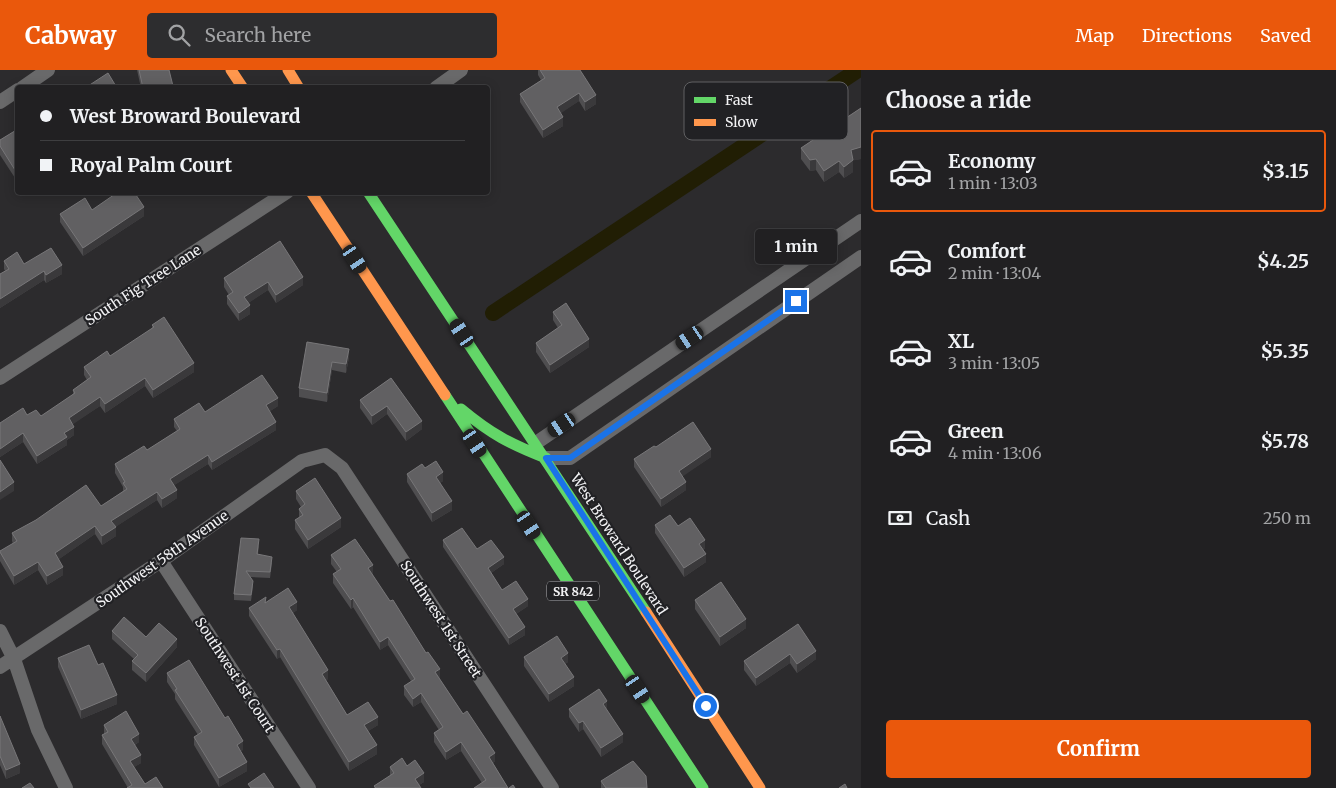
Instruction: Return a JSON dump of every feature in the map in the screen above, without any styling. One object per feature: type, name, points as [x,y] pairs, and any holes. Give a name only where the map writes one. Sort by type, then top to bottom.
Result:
[{"type":"main road","points":[[231,70],[241,85]]},
{"type":"main road","points":[[288,70],[297,85]]},
{"type":"main road","name":"SR 842","points":[[313,195],[703,788]]},
{"type":"main road","name":"West Broward Boulevard","points":[[370,195],[546,458],[760,788]]},
{"type":"main road","points":[[442,393],[487,431],[509,444],[546,458]]},
{"type":"street","points":[[26,85],[48,70]]},
{"type":"street","points":[[440,85],[461,70]]},
{"type":"street","points":[[0,102],[15,92]]},
{"type":"street","name":"South Fig Tree Lane","points":[[0,378],[282,195]]},
{"type":"street","points":[[536,443],[861,221]]},
{"type":"street","points":[[546,458],[570,458],[861,257]]},
{"type":"street","name":"Southwest 58th Avenue","points":[[0,668],[161,561],[302,461],[325,455]]},
{"type":"street","name":"Southwest 1st Street","points":[[325,455],[342,468],[552,788]]},
{"type":"street","name":"Southwest 1st Court","points":[[161,561],[309,788]]},
{"type":"street","points":[[0,631],[14,659],[38,730],[66,788]]},
{"type":"building","points":[[139,70],[169,70],[173,85],[142,85]]},
{"type":"building","points":[[540,70],[580,70],[596,95],[585,102],[579,93],[557,107],[563,117],[543,130],[520,94],[545,78]]},
{"type":"building","points":[[108,73],[115,85],[90,85]]},
{"type":"building","points":[[861,108],[861,147],[851,150],[853,160],[844,167],[839,161],[824,171],[816,159],[810,160],[801,148],[813,140],[848,140],[848,117]]},
{"type":"building","points":[[15,131],[15,170],[0,146],[0,140]]},
{"type":"building","points":[[114,195],[136,195],[144,207],[83,248],[60,214],[85,198],[92,210]]},
{"type":"building","points":[[280,241],[303,277],[276,295],[268,282],[244,297],[250,305],[239,313],[227,296],[233,292],[224,278]]},
{"type":"building","points":[[51,248],[62,265],[46,275],[44,271],[0,299],[0,274],[9,269],[4,261],[17,252],[24,264]]},
{"type":"building","points":[[566,303],[589,339],[550,365],[536,343],[562,325],[553,312]]},
{"type":"building","points":[[164,317],[194,363],[153,390],[145,378],[105,404],[100,397],[69,418],[74,427],[64,433],[67,437],[37,456],[23,433],[0,449],[0,423],[23,408],[27,415],[36,410],[41,416],[75,393],[73,390],[91,377],[84,367],[107,351],[110,356],[154,327],[152,325]]},
{"type":"building","points":[[307,342],[349,349],[346,364],[332,362],[327,393],[299,388]]},
{"type":"building","points":[[262,375],[278,398],[266,405],[276,422],[212,462],[208,455],[170,479],[177,490],[162,499],[157,492],[111,521],[116,527],[102,536],[95,526],[55,553],[63,567],[47,576],[38,562],[14,576],[0,552],[17,541],[12,533],[36,520],[86,485],[101,506],[127,489],[115,464],[144,446],[147,450],[180,429],[174,419],[199,403],[205,412]]},
{"type":"building","points":[[391,378],[422,421],[406,432],[387,406],[372,416],[360,400]]},
{"type":"building","points":[[693,422],[711,449],[679,471],[686,482],[661,499],[634,459],[654,446],[656,447]]},
{"type":"building","points":[[0,460],[14,482],[0,492]]},
{"type":"building","points":[[436,461],[443,472],[436,477],[452,501],[432,513],[407,474],[422,464],[425,468]]},
{"type":"building","points":[[315,478],[341,518],[308,540],[295,520],[303,515],[299,509],[305,504],[296,491]]},
{"type":"building","points":[[670,515],[678,526],[690,518],[705,540],[699,544],[706,554],[684,568],[655,525]]},
{"type":"building","points":[[462,528],[477,549],[491,540],[504,557],[488,568],[502,590],[516,581],[528,599],[513,609],[525,627],[509,638],[443,540]]},
{"type":"building","points":[[241,538],[259,539],[257,554],[272,557],[270,572],[246,571],[253,581],[251,595],[234,594]]},
{"type":"building","points":[[355,539],[373,565],[368,568],[390,601],[393,600],[426,653],[428,652],[440,669],[435,672],[463,714],[467,711],[495,753],[489,757],[508,788],[474,788],[486,780],[461,742],[446,752],[434,733],[443,727],[421,693],[413,699],[404,686],[415,679],[388,637],[380,642],[353,598],[351,600],[333,574],[341,569],[331,555]]},
{"type":"building","points":[[721,582],[746,619],[720,637],[695,600]]},
{"type":"building","points":[[288,588],[297,602],[289,607],[328,670],[322,674],[347,715],[368,702],[378,717],[364,725],[377,745],[349,762],[280,649],[277,650],[249,608],[266,597],[265,603]]},
{"type":"building","points":[[124,617],[146,637],[159,623],[177,639],[146,673],[132,661],[138,655],[112,631]]},
{"type":"building","points":[[798,624],[816,651],[797,664],[790,654],[756,678],[744,661]]},
{"type":"building","points":[[557,636],[568,653],[561,658],[574,677],[549,694],[524,657]]},
{"type":"building","points":[[89,645],[98,665],[103,663],[117,695],[81,710],[58,658]]},
{"type":"building","points":[[189,660],[225,718],[228,716],[243,741],[237,745],[247,762],[219,778],[194,737],[202,732],[175,690],[177,689],[167,673]]},
{"type":"building","points":[[599,689],[607,701],[603,704],[623,734],[601,748],[583,721],[579,723],[569,709]]},
{"type":"building","points":[[126,711],[139,734],[131,739],[141,755],[130,761],[145,784],[156,777],[163,788],[127,788],[132,785],[102,735],[108,732],[104,725]]},
{"type":"building","points":[[0,716],[20,764],[6,770],[0,756]]},
{"type":"building","points":[[402,758],[407,766],[415,760],[424,773],[415,779],[421,788],[376,788],[374,786],[394,773],[390,767]]},
{"type":"building","points":[[633,761],[646,776],[647,788],[606,788],[601,781]]},
{"type":"building","points":[[264,773],[274,788],[251,788],[248,784]]},
{"type":"building","points":[[30,783],[34,788],[22,788]]},
{"type":"building","points":[[845,784],[847,788],[839,788]]},
{"type":"waterway","points":[[840,82],[858,70]]},
{"type":"waterway","points":[[493,313],[753,140]]},
{"type":"traffic: fast","points":[[370,195],[646,612]]},
{"type":"traffic: fast","points":[[445,395],[703,788]]},
{"type":"traffic: fast","points":[[461,409],[501,438],[546,458]]},
{"type":"traffic: slow","points":[[231,70],[241,85]]},
{"type":"traffic: slow","points":[[288,70],[297,85]]},
{"type":"traffic: slow","points":[[313,195],[445,395]]},
{"type":"traffic: slow","points":[[646,612],[760,788]]},
{"type":"route","points":[[706,706],[546,458],[570,458],[796,301]]}]
